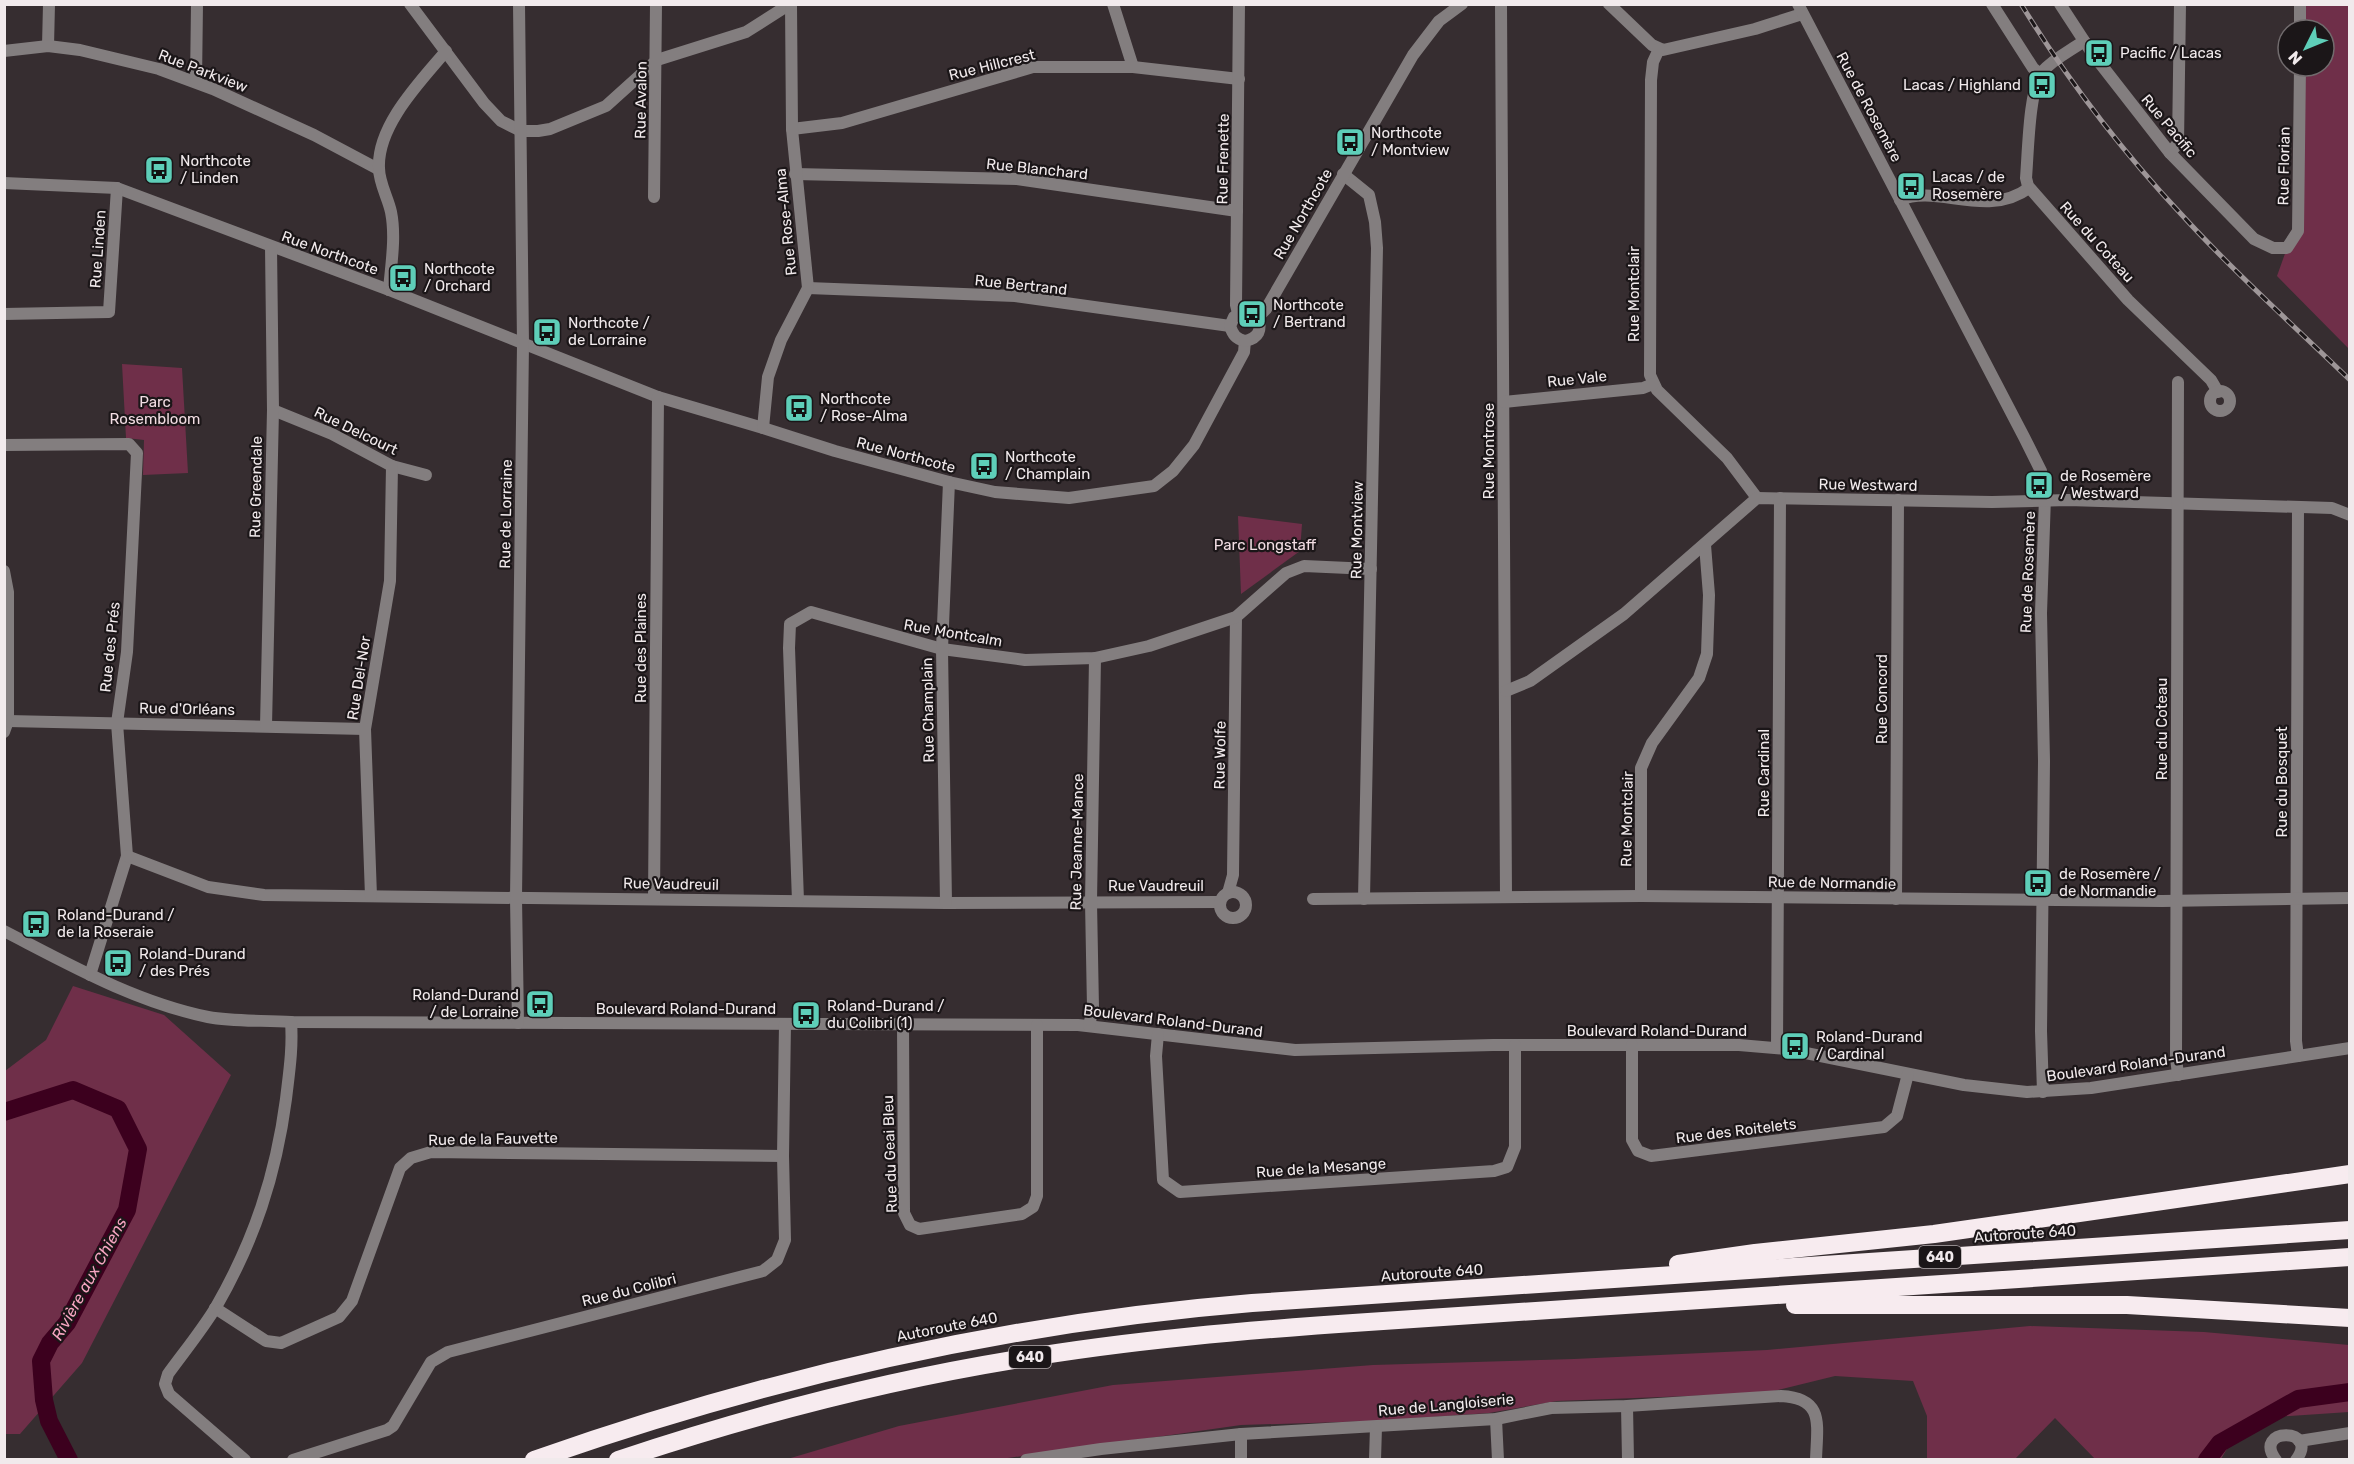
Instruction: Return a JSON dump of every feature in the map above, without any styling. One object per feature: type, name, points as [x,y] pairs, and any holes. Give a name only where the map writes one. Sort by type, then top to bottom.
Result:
[{"type":"highway","points":[[1530,1285],[1755,1253],[1954,1231],[2349,1174]]},
{"type":"highway","name":"Autoroute 640","points":[[534,1460],[662,1416],[766,1386],[860,1363],[983,1338],[1112,1318],[1212,1307],[2349,1230]]},
{"type":"highway","name":"640","points":[[618,1460],[735,1423],[851,1392],[933,1374],[1040,1355],[1222,1333],[2349,1257]]},
{"type":"highway","points":[[1652,1303],[1911,1306],[2127,1305],[2349,1318]]},
{"type":"street","points":[[48,46],[49,4]]},
{"type":"street","points":[[196,82],[197,4]]},
{"type":"street","points":[[410,4],[490,109],[501,121],[520,131],[550,129],[606,106],[657,60],[746,32],[790,4]]},
{"type":"street","name":"Rue de Lorraine","points":[[518,1023],[516,897],[523,344],[519,4]]},
{"type":"street","name":"Rue Avalon","points":[[654,197],[656,4]]},
{"type":"street","name":"Rue Rose-Alma","points":[[764,428],[768,378],[781,340],[808,288],[792,129],[790,4]]},
{"type":"street","points":[[1113,4],[1133,67]]},
{"type":"street","name":"Rue Frenette","points":[[1238,313],[1236,305],[1239,4]]},
{"type":"street","name":"Rue Northcote","points":[[4,183],[117,188],[389,290],[658,398],[764,428],[835,452],[950,482],[995,492],[1069,498],[1154,486],[1173,471],[1194,445],[1244,352],[1245,341],[1253,340],[1259,333],[1258,317],[1266,309],[1413,56],[1439,21],[1462,4]]},
{"type":"street","name":"Rue Montrose","points":[[1501,4],[1506,897]]},
{"type":"street","points":[[1609,4],[1659,49],[1671,49],[1741,33],[1800,9]]},
{"type":"street","points":[[1992,4],[2033,68],[2040,75]]},
{"type":"street","name":"Rue Pacific","points":[[2060,4],[2084,41],[2170,153],[2254,239],[2273,248]]},
{"type":"street","points":[[2170,153],[2178,143],[2180,4]]},
{"type":"street","name":"Rue de Rosemère","points":[[1800,9],[2038,465],[2044,481],[2041,612],[2044,752],[2043,1092]]},
{"type":"street","points":[[1900,200],[1912,195],[1963,201],[1997,200],[2015,197],[2029,188],[2026,178],[2032,107],[2040,75],[2084,41]]},
{"type":"street","name":"Rue Parkview","points":[[4,51],[48,46],[80,50],[159,69],[196,82],[314,135],[378,168]]},
{"type":"street","name":"Rue Montclair","points":[[1653,384],[1649,371],[1651,80],[1653,62],[1659,49]]},
{"type":"street","points":[[389,290],[393,244],[392,214],[378,168],[382,146],[400,105],[447,51]]},
{"type":"street","name":"Rue Hillcrest","points":[[792,129],[842,123],[1033,67],[1133,67],[1239,79]]},
{"type":"street","name":"Rue Florian","points":[[2273,248],[2288,248],[2298,231],[2300,78]]},
{"type":"street","name":"Rue Blanchard","points":[[795,174],[1017,178],[1237,211]]},
{"type":"street","name":"Rue Montview","points":[[1343,174],[1369,195],[1376,231],[1364,899]]},
{"type":"street","name":"Rue Linden","points":[[4,314],[109,312],[117,188]]},
{"type":"street","name":"Rue du Coteau","points":[[2029,188],[2116,287],[2211,380],[2218,392]]},
{"type":"street","name":"Rue Greendale","points":[[266,726],[273,410],[271,247]]},
{"type":"street","name":"Rue Bertrand","points":[[808,288],[1015,296],[1230,326]]},
{"type":"street","points":[[1245,341],[1238,340],[1230,326],[1234,317],[1238,313],[1248,311],[1258,317]]},
{"type":"street","name":"Rue du Coteau","points":[[2178,382],[2176,900],[2178,1075]]},
{"type":"street","points":[[1506,691],[1530,681],[1624,614],[1757,498],[1727,458],[1653,384]]},
{"type":"street","name":"Rue Vale","points":[[1504,402],[1643,388],[1653,384]]},
{"type":"street","name":"Rue des Plaines","points":[[654,899],[658,398]]},
{"type":"street","name":"Rue Delcourt","points":[[273,410],[332,434],[392,466],[426,475]]},
{"type":"street","name":"Rue des Prés","points":[[4,445],[129,444],[137,453],[127,652],[117,723],[127,856],[90,975]]},
{"type":"street","name":"Rue Del-Nor","points":[[371,896],[365,729],[390,581],[392,466]]},
{"type":"street","name":"Rue Champlain","points":[[946,903],[942,649],[950,482]]},
{"type":"street","name":"Rue Westward","points":[[1757,498],[2178,502],[2337,508],[2349,515]]},
{"type":"street","name":"Rue Cardinal","points":[[1778,1048],[1780,498]]},
{"type":"street","name":"Rue Concord","points":[[1896,898],[1898,500]]},
{"type":"street","name":"Rue du Bosquet","points":[[2298,507],[2296,899],[2296,1041],[2298,1056]]},
{"type":"street","name":"Rue Montclair","points":[[1641,896],[1641,768],[1652,743],[1699,678],[1707,654],[1709,595],[1705,545]]},
{"type":"street","name":"Rue Montcalm","points":[[798,901],[790,624],[811,612],[942,649],[1025,660],[1095,658],[1149,646],[1236,617],[1286,573],[1304,566],[1371,569]]},
{"type":"street","points":[[4,571],[8,592],[6,726]]},
{"type":"street","name":"Rue Wolfe","points":[[1224,897],[1233,875],[1236,617]]},
{"type":"street","name":"Rue Jeanne-Mance","points":[[1089,1026],[1093,1008],[1091,902],[1095,658]]},
{"type":"street","name":"Rue d'Orléans","points":[[6,726],[117,723],[365,729]]},
{"type":"street","name":"Rue Vaudreuil","points":[[127,856],[208,887],[264,895],[946,903],[1091,902],[1224,897]]},
{"type":"street","name":"Rue de Normandie","points":[[1313,899],[1641,896],[2043,900],[2349,898]]},
{"type":"street","name":"Boulevard Roland-Durand","points":[[6,936],[110,986],[160,1005],[210,1017],[291,1022],[1089,1026],[1295,1050],[1515,1045],[1739,1045],[1778,1048],[1984,1088],[2043,1092],[2091,1088],[2349,1048]]},
{"type":"street","points":[[245,1460],[169,1394],[165,1384],[168,1374],[215,1308],[244,1251],[273,1175],[282,1128],[293,1042],[291,1022]]},
{"type":"street","name":"Rue du Colibri","points":[[293,1460],[393,1426],[431,1362],[448,1352],[763,1270],[777,1260],[785,1240],[783,1156],[785,1024]]},
{"type":"street","name":"Rue du Geai Bleu","points":[[903,1024],[904,1213],[910,1226],[919,1229],[1022,1214],[1033,1206],[1037,1196],[1037,1025]]},
{"type":"street","name":"Rue de la Mesange","points":[[1158,1034],[1156,1056],[1163,1180],[1180,1192],[1494,1171],[1507,1167],[1515,1147],[1515,1045]]},
{"type":"street","name":"Rue des Roitelets","points":[[1632,1045],[1631,1136],[1638,1151],[1651,1156],[1884,1127],[1897,1116],[1908,1074]]},
{"type":"street","name":"Rue de la Fauvette","points":[[215,1308],[266,1341],[281,1343],[339,1317],[352,1301],[400,1168],[411,1158],[431,1152],[783,1156]]},
{"type":"street","name":"Rue de Langloiserie","points":[[1026,1460],[1102,1454],[1241,1434],[1496,1419],[1551,1408],[1794,1396],[1813,1408],[1817,1416],[1816,1460]]},
{"type":"street","points":[[1627,1406],[1628,1460]]},
{"type":"street","points":[[1496,1419],[1498,1460]]},
{"type":"street","points":[[1375,1460],[1376,1426]]},
{"type":"street","points":[[2276,1460],[2271,1448],[2276,1437],[2289,1434],[2299,1441],[2349,1433]]},
{"type":"street","points":[[1240,1460],[1241,1434]]},
{"type":"street","points":[[2296,1460],[2300,1452],[2299,1441]]},
{"type":"green space","points":[[2300,5],[2349,5],[2349,349],[2277,276],[2287,248],[2298,231],[2300,78],[2336,78],[2336,18],[2300,18]]},
{"type":"green space","name":"Parc Rosembloom","points":[[122,364],[182,368],[188,473],[143,475],[144,440],[126,438]]},
{"type":"green space","name":"Parc Longstaff","points":[[1238,516],[1302,524],[1300,551],[1241,594]]},
{"type":"green space","points":[[73,986],[164,1015],[231,1075],[82,1363],[20,1434],[5,1434],[5,1071],[46,1040]]},
{"type":"green space","points":[[2030,1326],[2204,1332],[2349,1345],[2349,1412],[2260,1418],[2228,1447],[2221,1459],[2095,1459],[2055,1418],[2015,1459],[1927,1459],[1927,1416],[1913,1381],[1835,1376],[1766,1393],[1557,1401],[1489,1413],[1374,1421],[1241,1425],[1001,1459],[784,1460],[899,1426],[1113,1385],[1373,1365],[1767,1350]]},
{"type":"waterway","name":"Rivière aux Chiens","points":[[4,1112],[73,1090],[118,1109],[138,1149],[127,1210],[67,1323],[50,1343],[41,1361],[44,1400],[49,1421],[69,1460]]},
{"type":"waterway","name":"Rivière aux Chiens","points":[[2207,1460],[2220,1443],[2298,1399],[2350,1392]]},
{"type":"railway","points":[[2021,4],[2057,59],[2137,165],[2201,236],[2350,380]]},
{"type":"place","name":"Pacific / Lacas","points":[[2099,53]]},
{"type":"place","name":"Lacas / Highland","points":[[2042,85]]},
{"type":"place","name":"Northcote / Montview","points":[[1350,142]]},
{"type":"place","name":"Northcote / Linden","points":[[159,170]]},
{"type":"place","name":"Lacas / de Rosemère","points":[[1911,186]]},
{"type":"place","name":"Northcote / Orchard","points":[[403,278]]},
{"type":"place","name":"Northcote / Bertrand","points":[[1252,314]]},
{"type":"place","name":"Northcote / de Lorraine","points":[[547,332]]},
{"type":"place","name":"Northcote / Rose-Alma","points":[[799,408]]},
{"type":"place","name":"Northcote / Champlain","points":[[984,466]]},
{"type":"place","name":"de Rosemère / Westward","points":[[2039,485]]},
{"type":"place","name":"de Rosemère / de Normandie","points":[[2038,883]]},
{"type":"place","name":"Roland-Durand / de la Roseraie","points":[[36,924]]},
{"type":"place","name":"Roland-Durand / des Prés","points":[[118,963]]},
{"type":"place","name":"Roland-Durand / de Lorraine","points":[[540,1004]]},
{"type":"place","name":"Roland-Durand / du Colibri (1)","points":[[806,1015]]},
{"type":"place","name":"Roland-Durand / Cardinal","points":[[1795,1046]]}]
